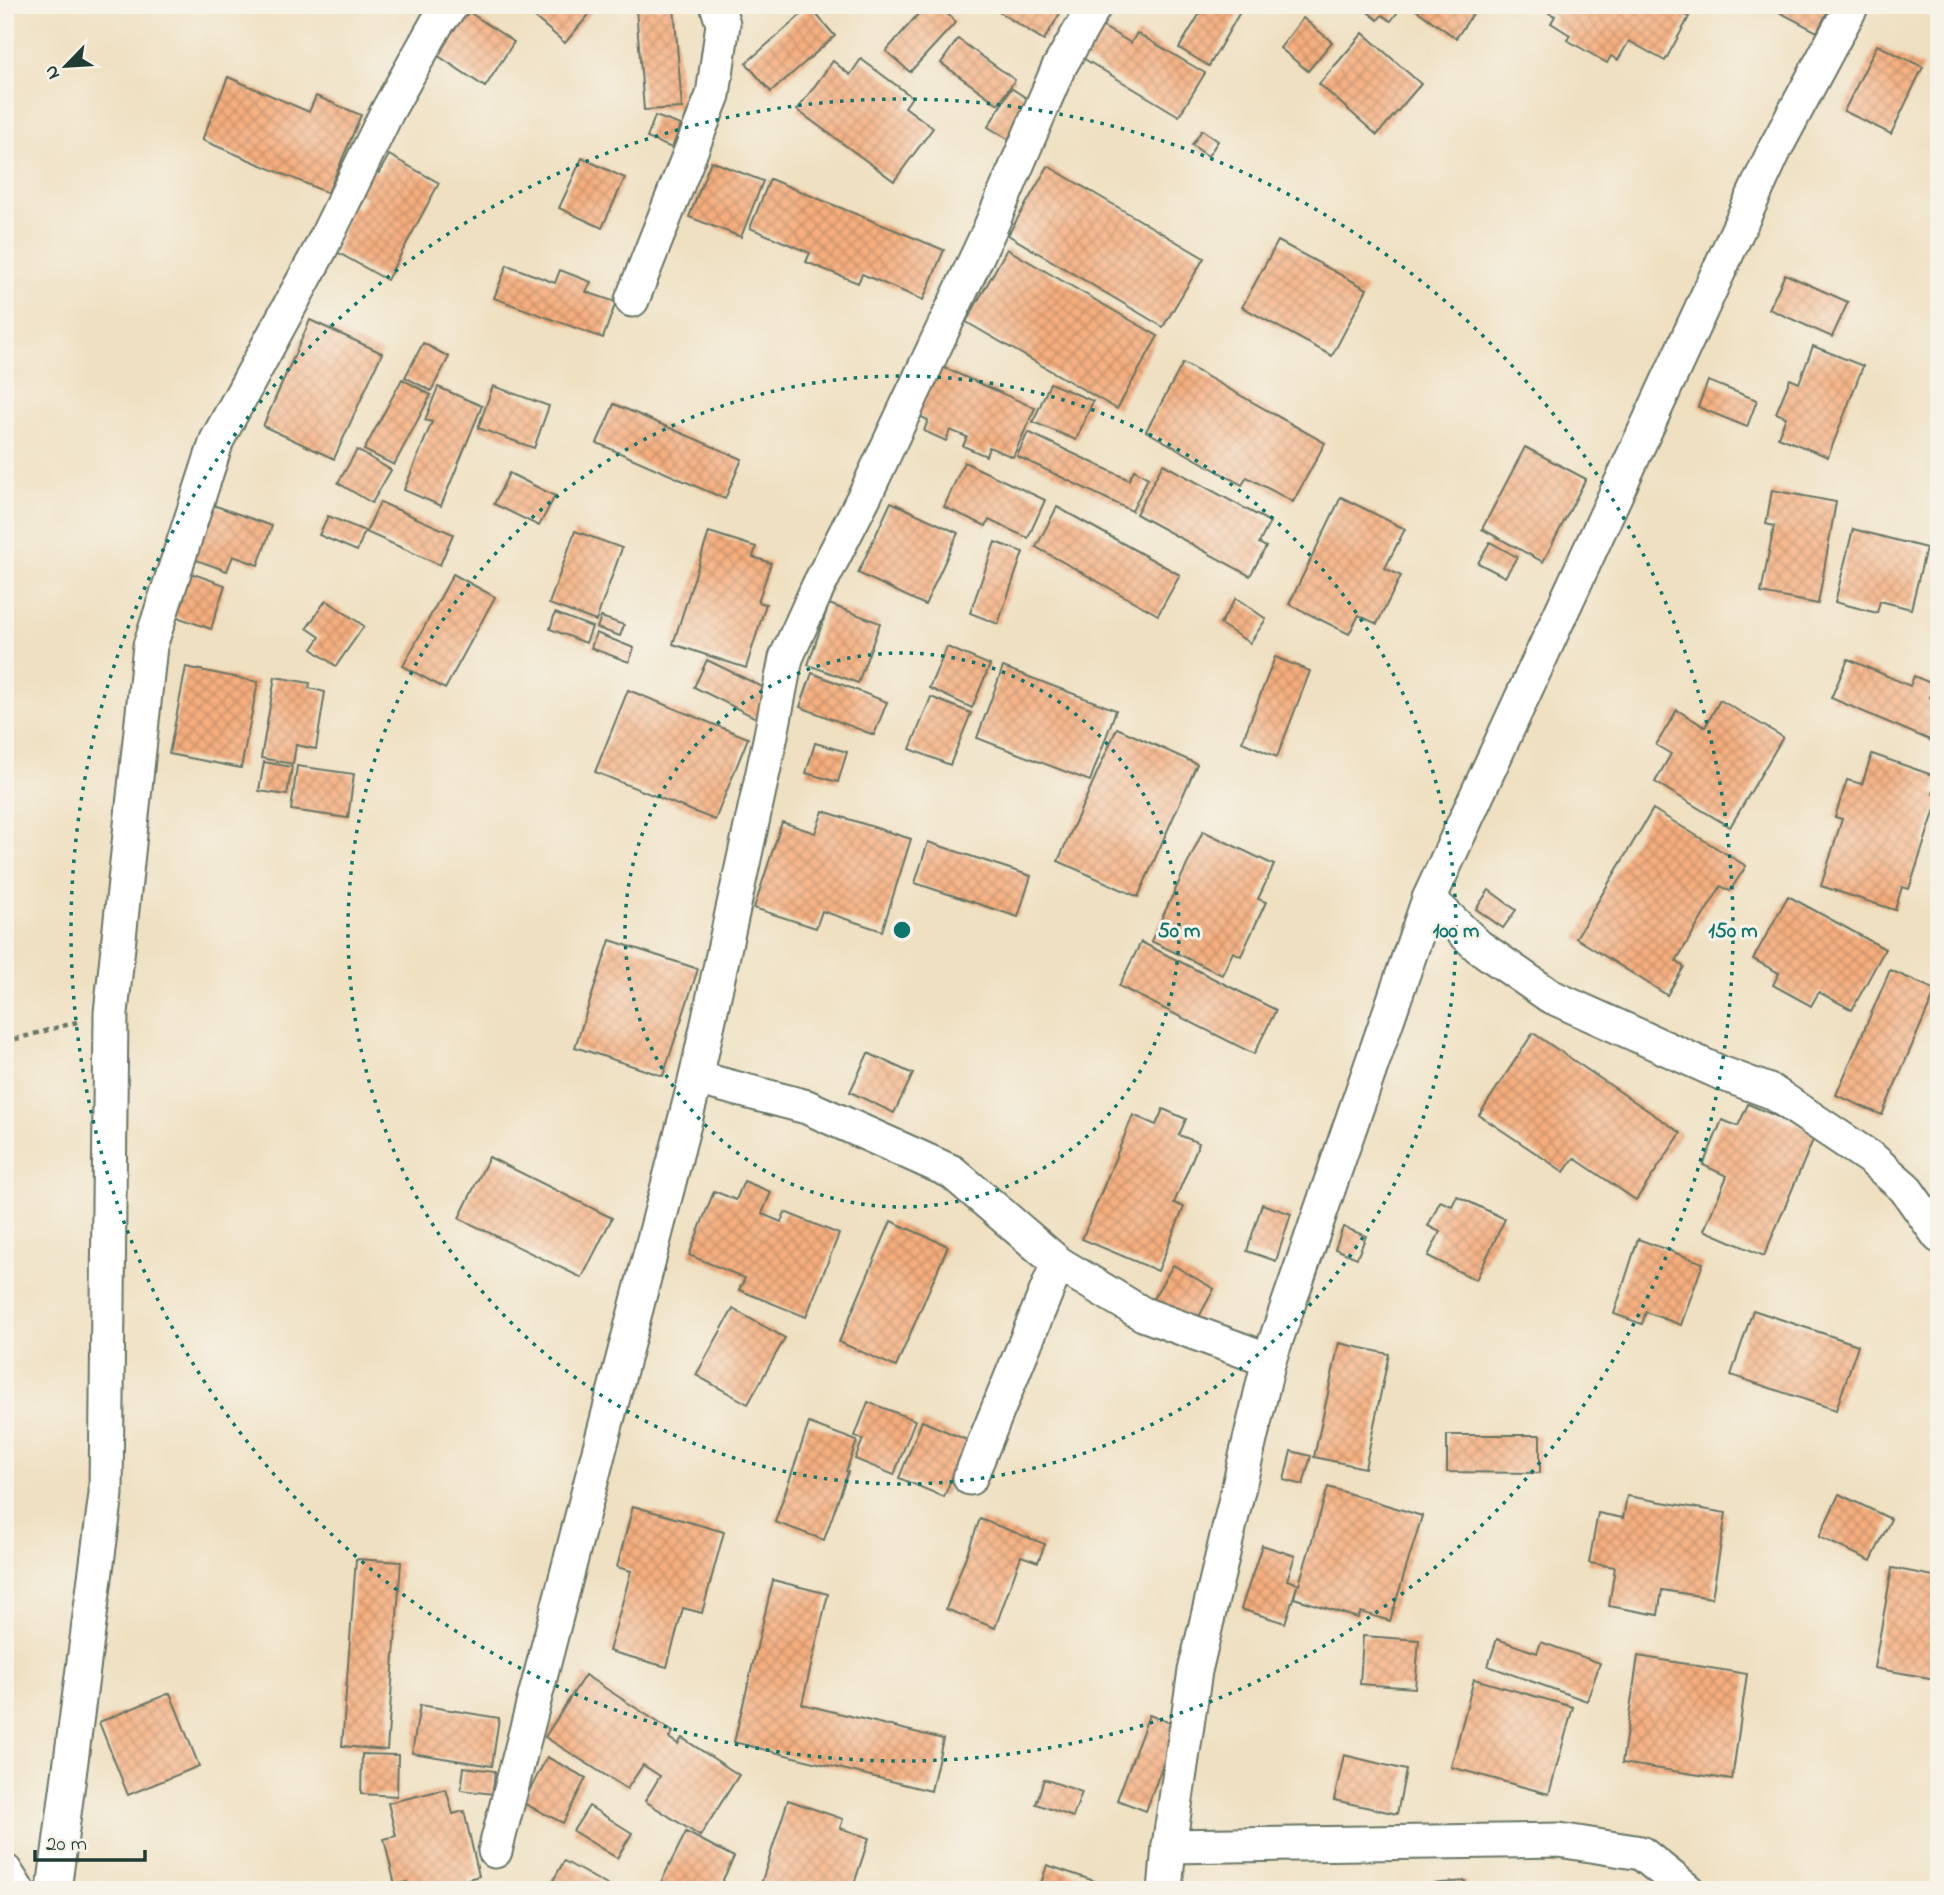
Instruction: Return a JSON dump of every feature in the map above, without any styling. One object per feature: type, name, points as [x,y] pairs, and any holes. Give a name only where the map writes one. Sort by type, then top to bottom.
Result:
[{"type":"street","points":[[54,1890],[106,1494],[111,1013],[149,646],[217,440],[320,250],[387,113],[437,23],[452,5]]},
{"type":"street","points":[[632,300],[713,95],[723,24],[717,5]]},
{"type":"street","points":[[495,1851],[696,1079],[771,740],[786,658],[988,233],[1058,69],[1095,5]]},
{"type":"street","points":[[1165,1890],[1195,1671],[1269,1360],[1429,899],[1776,147],[1852,5]]},
{"type":"street","points":[[1429,899],[1478,946],[1550,996],[1721,1073],[1772,1092],[1880,1166],[1905,1188],[1939,1236]]},
{"type":"street","points":[[696,1079],[807,1107],[952,1172],[1058,1263],[1143,1314],[1269,1360]]},
{"type":"street","points":[[970,1478],[1058,1263]]},
{"type":"street","points":[[1169,1846],[1559,1840],[1641,1853],[1687,1890]]},
{"type":"street","points":[[5,1871],[17,1890]]},
{"type":"path","points":[[5,1042],[111,1013]]},
{"type":"building","points":[[520,5],[597,5],[565,43]]},
{"type":"building","points":[[926,5],[938,5],[956,22],[910,72],[886,51]]},
{"type":"building","points":[[988,5],[1065,5],[1044,40]]},
{"type":"building","points":[[1205,5],[1244,5],[1209,66],[1179,48]]},
{"type":"building","points":[[1359,5],[1403,5],[1391,21],[1382,15],[1378,20]]},
{"type":"building","points":[[1409,5],[1479,5],[1456,38]]},
{"type":"building","points":[[1554,5],[1668,5],[1689,17],[1665,61],[1629,41],[1618,60],[1611,56],[1607,63],[1567,40],[1570,35],[1551,23],[1555,16],[1549,13]]},
{"type":"building","points":[[1766,5],[1831,5],[1817,32]]},
{"type":"building","points":[[674,6],[682,108],[644,110],[636,9]]},
{"type":"building","points":[[810,7],[835,36],[771,92],[746,63]]},
{"type":"building","points":[[466,10],[514,42],[485,87],[437,55]]},
{"type":"building","points":[[1303,18],[1332,42],[1308,71],[1280,48]]},
{"type":"building","points":[[1100,25],[1131,43],[1137,33],[1205,73],[1179,116],[1081,57]]},
{"type":"building","points":[[1363,33],[1421,84],[1377,135],[1319,84]]},
{"type":"building","points":[[958,39],[1015,80],[998,104],[941,63]]},
{"type":"building","points":[[1877,45],[1923,67],[1891,134],[1844,111]]},
{"type":"building","points":[[861,59],[912,97],[905,107],[933,128],[894,181],[797,110],[833,61],[850,75]]},
{"type":"building","points":[[228,77],[309,112],[316,96],[361,115],[328,193],[202,140]]},
{"type":"building","points":[[1011,88],[1031,101],[1008,139],[988,127]]},
{"type":"building","points":[[655,116],[681,125],[672,148],[647,138]]},
{"type":"building","points":[[1202,130],[1218,141],[1208,156],[1192,145]]},
{"type":"building","points":[[389,155],[439,183],[387,280],[337,252],[351,205],[359,209],[366,197],[356,192],[369,168],[379,173]]},
{"type":"building","points":[[582,158],[625,178],[602,228],[559,208]]},
{"type":"building","points":[[711,161],[763,181],[741,237],[689,217]]},
{"type":"building","points":[[1048,166],[1204,258],[1163,327],[1008,235]]},
{"type":"building","points":[[770,179],[944,250],[923,300],[862,274],[858,283],[806,262],[810,253],[750,228]]},
{"type":"building","points":[[1278,241],[1367,289],[1332,356],[1242,307]]},
{"type":"building","points":[[1007,249],[1158,336],[1117,409],[966,322]]},
{"type":"building","points":[[507,265],[555,283],[560,270],[591,282],[586,292],[616,302],[603,338],[494,298]]},
{"type":"building","points":[[1785,274],[1848,302],[1832,337],[1769,309]]},
{"type":"building","points":[[310,320],[382,353],[334,459],[263,426]]},
{"type":"building","points":[[423,343],[449,357],[431,391],[405,377]]},
{"type":"building","points":[[1813,346],[1863,366],[1828,457],[1778,437],[1786,417],[1776,413],[1790,379],[1799,383]]},
{"type":"building","points":[[1183,363],[1325,443],[1293,502],[1247,477],[1242,485],[1146,431]]},
{"type":"building","points":[[938,365],[1035,408],[1013,457],[989,447],[986,456],[963,446],[967,437],[950,430],[946,441],[924,431],[928,420],[917,415]]},
{"type":"building","points":[[402,379],[431,395],[394,465],[364,450]]},
{"type":"building","points":[[1708,381],[1757,400],[1747,427],[1698,407]]},
{"type":"building","points":[[1050,383],[1093,401],[1076,440],[1033,422]]},
{"type":"building","points":[[493,386],[549,406],[534,448],[478,428]]},
{"type":"building","points":[[438,387],[482,406],[441,506],[404,490],[432,422],[425,420]]},
{"type":"building","points":[[614,404],[742,459],[725,499],[597,443]]},
{"type":"building","points":[[1028,432],[1129,480],[1134,470],[1148,478],[1132,511],[1017,456]]},
{"type":"building","points":[[1525,447],[1586,479],[1543,562],[1482,529]]},
{"type":"building","points":[[357,450],[391,470],[372,503],[338,483]]},
{"type":"building","points":[[964,462],[1045,500],[1028,538],[989,520],[986,526],[944,507]]},
{"type":"building","points":[[1163,464],[1270,522],[1259,543],[1266,547],[1250,576],[1136,514]]},
{"type":"building","points":[[509,473],[555,496],[539,526],[494,504]]},
{"type":"building","points":[[1772,490],[1836,502],[1818,604],[1761,593],[1774,526],[1766,524]]},
{"type":"building","points":[[1341,497],[1405,529],[1385,568],[1401,576],[1377,624],[1359,615],[1349,634],[1289,604]]},
{"type":"building","points":[[380,502],[453,534],[440,565],[366,532]]},
{"type":"building","points":[[891,502],[958,533],[925,605],[858,573]]},
{"type":"building","points":[[213,505],[272,526],[258,565],[233,556],[227,571],[193,559]]},
{"type":"building","points":[[1057,507],[1180,575],[1158,615],[1036,547]]},
{"type":"building","points":[[328,516],[365,531],[357,551],[319,535]]},
{"type":"building","points":[[1853,529],[1926,548],[1911,609],[1880,601],[1877,613],[1835,602]]},
{"type":"building","points":[[575,531],[622,548],[596,621],[549,604]]},
{"type":"building","points":[[709,532],[756,547],[753,557],[771,563],[758,602],[766,604],[746,668],[673,644]]},
{"type":"building","points":[[995,542],[1023,552],[998,624],[970,613]]},
{"type":"building","points":[[1490,542],[1517,557],[1505,577],[1478,563]]},
{"type":"building","points":[[182,570],[225,585],[211,629],[168,614]]},
{"type":"building","points":[[453,574],[495,597],[445,689],[403,666]]},
{"type":"building","points":[[1236,598],[1266,619],[1250,643],[1220,624]]},
{"type":"building","points":[[326,600],[364,626],[336,666],[312,649],[320,637],[307,628]]},
{"type":"building","points":[[829,604],[880,623],[858,683],[808,665]]},
{"type":"building","points":[[555,613],[592,627],[586,643],[550,629]]},
{"type":"building","points":[[601,617],[624,625],[620,636],[597,628]]},
{"type":"building","points":[[596,633],[634,648],[629,662],[591,648]]},
{"type":"building","points":[[947,647],[990,665],[972,708],[929,688]]},
{"type":"building","points":[[1275,657],[1310,671],[1277,757],[1242,742]]},
{"type":"building","points":[[1848,659],[1910,686],[1914,676],[1935,685],[1930,697],[1939,700],[1939,744],[1831,698]]},
{"type":"building","points":[[707,660],[773,692],[760,720],[694,687]]},
{"type":"building","points":[[186,667],[258,682],[241,768],[169,754]]},
{"type":"building","points":[[1003,667],[1116,710],[1090,781],[977,738]]},
{"type":"building","points":[[812,673],[887,702],[874,735],[800,707]]},
{"type":"building","points":[[275,677],[310,683],[309,688],[325,692],[316,749],[296,745],[293,764],[261,758]]},
{"type":"building","points":[[628,690],[748,738],[715,820],[595,772]]},
{"type":"building","points":[[931,697],[971,713],[950,765],[910,749]]},
{"type":"building","points":[[1720,700],[1783,737],[1730,827],[1655,782],[1671,754],[1656,745],[1677,710],[1705,727]]},
{"type":"building","points":[[1117,728],[1197,764],[1138,897],[1058,861]]},
{"type":"building","points":[[815,743],[847,752],[838,782],[806,773]]},
{"type":"building","points":[[1872,754],[1938,777],[1933,794],[1939,797],[1909,889],[1902,887],[1895,910],[1821,886],[1842,819],[1835,817],[1847,780],[1862,784]]},
{"type":"building","points":[[264,762],[292,767],[287,795],[259,791]]},
{"type":"building","points":[[297,766],[354,774],[348,818],[291,810]]},
{"type":"building","points":[[1653,809],[1746,866],[1730,891],[1721,886],[1676,961],[1684,967],[1667,995],[1576,938]]},
{"type":"building","points":[[823,811],[911,839],[882,931],[822,911],[816,928],[754,908],[782,822],[815,833]]},
{"type":"building","points":[[1203,831],[1274,865],[1258,899],[1266,902],[1241,956],[1233,952],[1222,975],[1151,941]]},
{"type":"building","points":[[928,842],[1031,876],[1018,917],[915,883]]},
{"type":"building","points":[[1489,890],[1516,910],[1503,928],[1476,909]]},
{"type":"building","points":[[1788,896],[1885,949],[1852,1010],[1819,992],[1811,1006],[1773,985],[1779,973],[1753,959]]},
{"type":"building","points":[[610,940],[698,969],[663,1076],[575,1047]]},
{"type":"building","points":[[1141,942],[1276,1010],[1254,1054],[1119,986]]},
{"type":"building","points":[[1890,970],[1936,990],[1882,1115],[1836,1095]]},
{"type":"building","points":[[1533,1033],[1681,1133],[1636,1200],[1574,1158],[1564,1172],[1479,1115]]},
{"type":"building","points":[[868,1053],[913,1074],[894,1113],[850,1092]]},
{"type":"building","points":[[1748,1104],[1816,1133],[1764,1256],[1704,1230],[1727,1176],[1703,1165],[1722,1120],[1738,1126]]},
{"type":"building","points":[[1163,1109],[1186,1119],[1179,1135],[1199,1143],[1174,1203],[1184,1207],[1158,1271],[1082,1239],[1133,1115],[1156,1125]]},
{"type":"building","points":[[489,1157],[612,1218],[582,1278],[459,1218]]},
{"type":"building","points":[[744,1181],[771,1192],[762,1214],[781,1222],[785,1212],[839,1234],[806,1317],[739,1290],[745,1278],[689,1255],[714,1191],[736,1200]]},
{"type":"building","points":[[1457,1196],[1505,1219],[1476,1280],[1428,1256],[1440,1232],[1428,1226],[1440,1201],[1452,1206]]},
{"type":"building","points":[[1262,1204],[1291,1214],[1276,1261],[1247,1251]]},
{"type":"building","points":[[891,1221],[948,1246],[896,1367],[839,1342]]},
{"type":"building","points":[[1343,1227],[1366,1236],[1357,1258],[1335,1249]]},
{"type":"building","points":[[1638,1239],[1703,1263],[1681,1325],[1646,1312],[1642,1324],[1614,1314]]},
{"type":"building","points":[[1173,1265],[1214,1289],[1193,1328],[1150,1304]]},
{"type":"building","points":[[733,1309],[785,1338],[748,1404],[696,1375]]},
{"type":"building","points":[[1753,1310],[1858,1345],[1836,1410],[1731,1375]]},
{"type":"building","points":[[1339,1343],[1389,1354],[1365,1468],[1314,1457]]},
{"type":"building","points":[[868,1402],[915,1420],[894,1475],[855,1459],[863,1439],[855,1436]]},
{"type":"building","points":[[922,1421],[967,1440],[944,1497],[899,1478]]},
{"type":"building","points":[[809,1423],[857,1441],[824,1540],[775,1522]]},
{"type":"building","points":[[1447,1435],[1540,1435],[1540,1473],[1447,1472]]},
{"type":"building","points":[[1291,1451],[1311,1456],[1303,1485],[1284,1480]]},
{"type":"building","points":[[1328,1487],[1422,1516],[1390,1621],[1361,1612],[1358,1618],[1294,1598],[1297,1586],[1285,1623],[1241,1609],[1262,1545],[1295,1556],[1287,1580],[1299,1584]]},
{"type":"building","points":[[1839,1494],[1891,1519],[1871,1561],[1819,1537]]},
{"type":"building","points":[[1627,1496],[1726,1513],[1712,1598],[1662,1590],[1658,1615],[1609,1606],[1615,1567],[1589,1563],[1598,1513],[1623,1518]]},
{"type":"building","points":[[633,1506],[724,1532],[702,1613],[683,1608],[667,1667],[609,1651],[631,1571],[617,1567]]},
{"type":"building","points":[[980,1519],[1045,1544],[1038,1562],[1021,1556],[995,1628],[946,1609]]},
{"type":"building","points":[[356,1559],[401,1562],[387,1750],[342,1746]]},
{"type":"building","points":[[1892,1568],[1939,1577],[1939,1661],[1935,1679],[1874,1668]]},
{"type":"building","points":[[773,1580],[828,1594],[802,1704],[943,1739],[931,1791],[734,1742]]},
{"type":"building","points":[[1363,1636],[1419,1640],[1415,1688],[1360,1684]]},
{"type":"building","points":[[1497,1639],[1537,1653],[1541,1642],[1600,1663],[1587,1701],[1488,1666]]},
{"type":"building","points":[[1638,1656],[1747,1674],[1732,1780],[1622,1763]]},
{"type":"building","points":[[585,1675],[673,1732],[669,1738],[678,1744],[682,1738],[739,1775],[700,1836],[645,1801],[660,1776],[643,1765],[627,1789],[545,1737]]},
{"type":"building","points":[[1474,1679],[1573,1707],[1549,1794],[1451,1767]]},
{"type":"building","points":[[170,1693],[199,1766],[128,1795],[99,1722]]},
{"type":"building","points":[[420,1705],[499,1718],[492,1766],[412,1753]]},
{"type":"building","points":[[1149,1715],[1177,1725],[1146,1811],[1117,1800]]},
{"type":"building","points":[[362,1754],[398,1755],[397,1796],[361,1794]]},
{"type":"building","points":[[1344,1755],[1406,1770],[1397,1814],[1334,1800]]},
{"type":"building","points":[[547,1757],[586,1778],[563,1823],[523,1803]]},
{"type":"building","points":[[464,1767],[495,1771],[493,1794],[461,1790]]},
{"type":"building","points":[[1044,1779],[1082,1792],[1073,1817],[1036,1804]]},
{"type":"building","points":[[446,1789],[453,1814],[464,1811],[479,1876],[468,1879],[471,1890],[409,1890],[407,1882],[395,1885],[384,1839],[396,1836],[388,1803]]},
{"type":"building","points":[[788,1800],[843,1819],[840,1828],[869,1838],[852,1890],[835,1885],[833,1890],[759,1890]]},
{"type":"building","points":[[589,1806],[632,1833],[617,1858],[573,1831]]},
{"type":"building","points":[[686,1832],[734,1857],[718,1890],[658,1888]]},
{"type":"building","points":[[564,1861],[616,1890],[548,1890]]},
{"type":"building","points":[[1047,1865],[1118,1889],[1039,1890]]},
{"type":"building","points":[[1465,1881],[1466,1890],[1407,1890],[1407,1886]]}]
